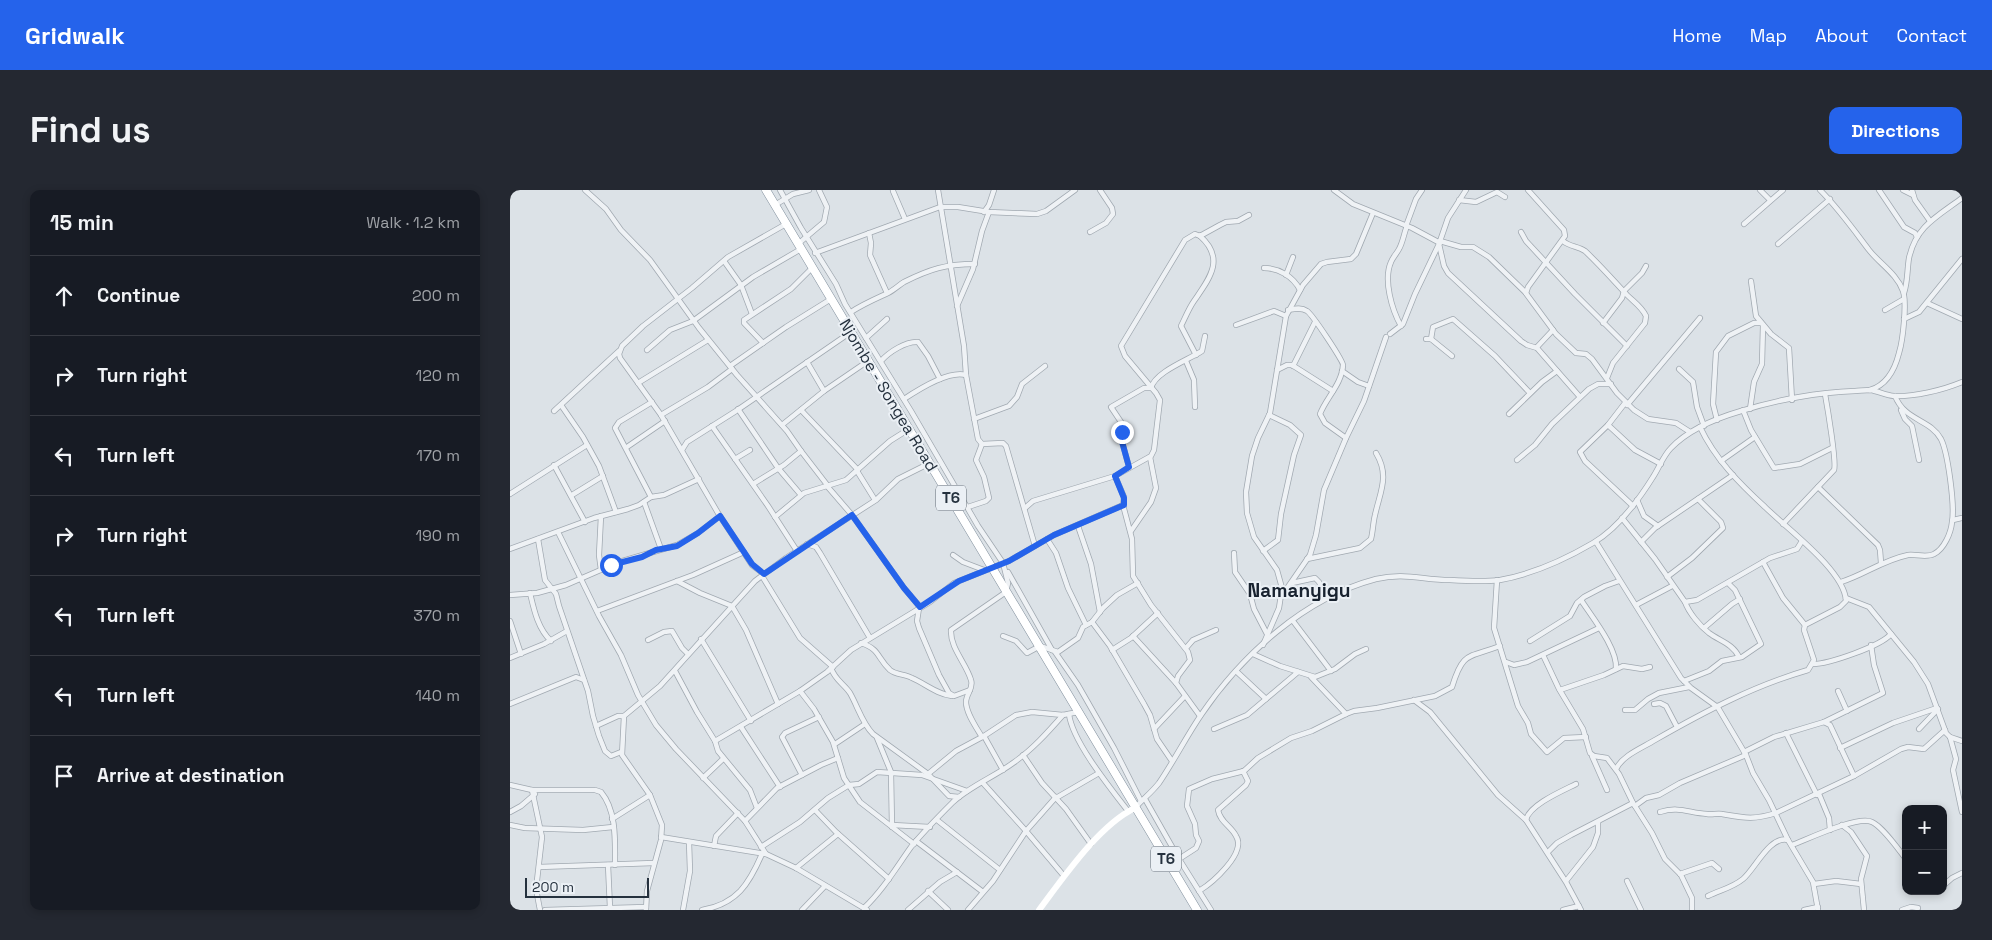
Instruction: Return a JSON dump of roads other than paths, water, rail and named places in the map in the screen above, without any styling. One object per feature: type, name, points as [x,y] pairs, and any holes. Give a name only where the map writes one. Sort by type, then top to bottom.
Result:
[{"type":"highway","name":"Njombe - Songea Road","points":[[766,190],[930,463],[988,568],[1001,583],[1040,646],[1131,809]]},
{"type":"highway","name":"T6","points":[[1131,809],[1197,910]]},
{"type":"street","points":[[585,190],[606,209],[621,230],[650,260],[693,321],[731,368],[782,425],[920,607]]},
{"type":"street","points":[[780,190],[806,238],[1054,652],[1078,685],[1143,800],[1211,910]]},
{"type":"street","points":[[775,205],[800,191],[809,190]]},
{"type":"street","points":[[647,350],[670,330],[693,321],[741,285],[800,247],[806,238],[824,222],[827,207],[819,190]]},
{"type":"street","points":[[938,190],[964,346],[966,375],[978,439],[982,444]]},
{"type":"street","points":[[957,306],[975,264],[986,212],[994,190]]},
{"type":"street","points":[[816,253],[940,207],[958,207],[986,212],[1042,213],[1075,190]]},
{"type":"street","points":[[1090,232],[1106,223],[1113,214],[1112,208],[1100,190]]},
{"type":"street","points":[[1334,190],[1353,204],[1407,226],[1440,243],[1476,248],[1489,257],[1526,293],[1553,330],[1576,353],[1588,355],[1626,404],[1648,419],[1676,423],[1690,432]]},
{"type":"street","points":[[1341,196],[1342,190]]},
{"type":"street","points":[[1401,326],[1395,316],[1388,289],[1390,262],[1400,248],[1416,199],[1422,190]]},
{"type":"street","points":[[1281,598],[1307,559],[1316,535],[1324,490],[1364,401],[1388,336],[1401,326],[1440,243],[1448,218],[1466,190]]},
{"type":"street","points":[[1526,293],[1528,287],[1565,236],[1564,230],[1528,190]]},
{"type":"street","points":[[1760,190],[1770,200]]},
{"type":"street","points":[[1744,224],[1783,190]]},
{"type":"street","points":[[1820,190],[1846,217],[1870,251],[1891,272],[1904,293]]},
{"type":"street","points":[[1879,190],[1904,227],[1915,233],[1917,237]]},
{"type":"street","points":[[1903,190],[1912,193],[1917,204],[1930,221]]},
{"type":"street","points":[[893,191],[905,219]]},
{"type":"street","points":[[1459,200],[1476,202],[1484,200],[1497,192],[1505,197]]},
{"type":"street","points":[[1038,910],[1064,876],[1116,818],[1143,800],[1158,784],[1200,716],[1236,671],[1280,630],[1327,599],[1355,586],[1393,576],[1408,575],[1448,580],[1497,580],[1554,564],[1596,542],[1622,518],[1633,506],[1669,450],[1690,432],[1743,410],[1825,394],[1876,388],[1884,381],[1896,363],[1903,334],[1904,293],[1908,277],[1909,259],[1917,237],[1930,221],[1962,198]]},
{"type":"street","points":[[1778,244],[1830,199]]},
{"type":"street","points":[[1262,646],[1275,618],[1281,598],[1281,580],[1272,562],[1254,537],[1250,525],[1246,492],[1252,456],[1269,415],[1286,316],[1300,290],[1321,264],[1354,257],[1359,250],[1373,213]]},
{"type":"street","points":[[1200,236],[1220,225],[1238,221],[1249,215]]},
{"type":"street","points":[[554,411],[587,378],[619,351],[642,326],[679,299],[735,252],[786,224]]},
{"type":"street","points":[[1520,232],[1603,323],[1627,346]]},
{"type":"street","points":[[869,233],[870,255],[887,293]]},
{"type":"street","points":[[1025,508],[1033,501],[1115,476],[1150,457],[1154,450],[1160,404],[1158,396],[1125,356],[1121,346],[1185,240],[1194,234],[1200,236],[1209,245],[1214,267],[1181,326],[1196,355]]},
{"type":"street","points":[[1563,240],[1569,246],[1585,251],[1612,276],[1640,306],[1646,316],[1645,323],[1613,363],[1607,378]]},
{"type":"street","points":[[1440,243],[1444,266],[1448,272],[1521,341],[1527,345],[1537,347],[1580,397]]},
{"type":"street","points":[[1286,275],[1293,257]]},
{"type":"street","points":[[1904,319],[1919,312],[1962,259]]},
{"type":"street","points":[[724,261],[741,285],[752,314]]},
{"type":"street","points":[[851,312],[868,301],[921,274],[949,264],[975,264]]},
{"type":"street","points":[[1603,323],[1619,303],[1624,291],[1642,273],[1646,266]]},
{"type":"street","points":[[763,343],[743,321],[791,289],[812,268]]},
{"type":"street","points":[[1264,268],[1286,275],[1295,282],[1300,290]]},
{"type":"street","points":[[1751,281],[1756,316],[1762,324],[1789,348],[1792,400]]},
{"type":"street","points":[[661,415],[714,383],[763,343],[831,299]]},
{"type":"street","points":[[1885,310],[1904,299]]},
{"type":"street","points":[[1927,303],[1962,319]]},
{"type":"street","points":[[1288,310],[1303,310],[1311,315],[1330,345],[1343,360],[1342,371],[1333,392],[1320,414],[1325,423],[1346,438]]},
{"type":"street","points":[[1236,325],[1274,311],[1286,316]]},
{"type":"street","points":[[1633,506],[1580,454],[1582,449],[1608,425],[1700,318]]},
{"type":"street","points":[[866,338],[887,319]]},
{"type":"street","points":[[1452,356],[1429,339],[1433,327],[1453,319],[1495,356],[1530,393]]},
{"type":"street","points":[[1293,366],[1315,322]]},
{"type":"street","points":[[1717,420],[1713,404],[1716,352],[1728,336],[1754,324],[1762,324]]},
{"type":"street","points":[[1750,409],[1754,382],[1762,364],[1762,324]]},
{"type":"street","points":[[1537,347],[1553,330]]},
{"type":"street","points":[[682,450],[684,444],[851,332]]},
{"type":"street","points":[[1151,388],[1156,378],[1196,355],[1204,348],[1205,336]]},
{"type":"street","points":[[638,383],[708,340]]},
{"type":"street","points":[[881,361],[892,351],[912,342],[918,342],[940,379]]},
{"type":"street","points":[[619,351],[620,358],[665,421],[720,516],[752,564],[763,575],[800,638],[832,668],[835,678],[849,692],[865,724],[877,737],[929,776],[949,796],[958,797]]},
{"type":"street","points":[[782,425],[824,391],[868,361]]},
{"type":"street","points":[[1186,361],[1194,380],[1195,407]]},
{"type":"street","points":[[807,362],[824,391]]},
{"type":"street","points":[[1277,370],[1287,365],[1293,366],[1333,392]]},
{"type":"street","points":[[974,419],[1008,406],[1016,397],[1022,384],[1045,366]]},
{"type":"street","points":[[1679,369],[1693,382],[1697,407],[1708,443],[1721,461],[1733,475],[1831,569],[1841,582],[1846,598],[1844,604],[1805,625]]},
{"type":"street","points":[[1342,371],[1358,382],[1370,386]]},
{"type":"street","points":[[1509,414],[1530,393],[1557,371]]},
{"type":"street","points":[[904,399],[940,379],[959,373],[966,375]]},
{"type":"street","points":[[1870,390],[1895,396],[1936,390],[1962,382]]},
{"type":"street","points":[[1517,460],[1535,445],[1552,424],[1580,397],[1598,384],[1611,384]]},
{"type":"street","points":[[1129,467],[1121,438],[1121,422],[1111,406],[1144,388],[1151,388]]},
{"type":"street","points":[[1783,524],[1837,466],[1832,448],[1825,394]]},
{"type":"street","points":[[1895,396],[1905,418],[1912,426],[1919,460]]},
{"type":"street","points":[[651,497],[616,425],[652,402]]},
{"type":"street","points":[[561,405],[587,445],[603,476],[616,512]]},
{"type":"street","points":[[738,409],[778,468],[801,495]]},
{"type":"street","points":[[1841,582],[1881,563],[1900,557],[1913,554],[1931,555],[1935,553],[1944,543],[1953,520],[1949,477],[1941,439],[1932,429],[1901,409]]},
{"type":"street","points":[[801,410],[858,471],[875,500]]},
{"type":"street","points":[[1743,410],[1762,450],[1773,467],[1800,464],[1832,448]]},
{"type":"street","points":[[1263,551],[1278,540],[1280,514],[1295,450],[1301,435],[1290,425],[1269,415]]},
{"type":"street","points":[[626,447],[665,421]]},
{"type":"street","points":[[1608,425],[1635,450],[1661,464]]},
{"type":"street","points":[[712,426],[797,551]]},
{"type":"street","points":[[775,517],[801,495],[810,490],[840,483],[858,471],[890,441],[909,429]]},
{"type":"street","points":[[1721,461],[1755,436]]},
{"type":"street","points":[[982,444],[1003,443],[1006,446],[1035,546]]},
{"type":"street","points":[[968,507],[986,501],[989,498],[984,477],[976,460],[982,444]]},
{"type":"street","points":[[510,494],[587,445]]},
{"type":"street","points":[[735,459],[750,450]]},
{"type":"street","points":[[752,484],[801,451]]},
{"type":"street","points":[[1307,559],[1360,548],[1371,539],[1382,494],[1384,476],[1383,467],[1376,453]]},
{"type":"street","points":[[1130,531],[1142,515],[1154,493],[1156,483],[1150,457]]},
{"type":"street","points":[[596,726],[618,716],[624,716],[642,702],[675,671],[701,639],[750,586],[763,575],[806,544],[875,500],[894,482],[930,463]]},
{"type":"street","points":[[554,465],[585,522]]},
{"type":"street","points":[[1641,542],[1658,526],[1733,475]]},
{"type":"street","points":[[572,495],[603,476]]},
{"type":"street","points":[[1115,476],[1124,498],[1134,549],[1134,576],[1144,596],[1186,648],[1190,660],[1178,676],[1176,683]]},
{"type":"street","points":[[510,549],[644,502],[651,497],[664,495],[699,479]]},
{"type":"street","points":[[1818,487],[1878,545],[1881,563]]},
{"type":"street","points":[[1667,576],[1692,558],[1723,528],[1722,522],[1698,499]]},
{"type":"street","points":[[1637,500],[1644,516],[1658,526]]},
{"type":"street","points":[[644,502],[660,549]]},
{"type":"street","points":[[953,555],[962,562],[988,568],[1004,567],[1047,539],[1124,505]]},
{"type":"street","points":[[601,516],[599,555],[601,570]]},
{"type":"street","points":[[510,595],[537,593],[552,589],[582,579],[619,562],[642,557],[660,549],[677,546],[720,516]]},
{"type":"street","points":[[1622,518],[1667,576],[1690,612],[1704,628],[1726,642],[1739,657]]},
{"type":"street","points":[[1953,520],[1962,518]]},
{"type":"street","points":[[1078,526],[1091,564],[1100,612]]},
{"type":"street","points":[[558,532],[621,655],[642,702],[656,725],[703,778],[745,821],[764,854],[754,874],[734,897],[718,906],[702,910]]},
{"type":"street","points":[[816,538],[817,548],[870,638]]},
{"type":"street","points":[[1047,539],[1056,552],[1068,588],[1086,624]]},
{"type":"street","points":[[538,540],[545,580],[556,594],[584,680],[603,747],[608,754],[614,757],[621,752]]},
{"type":"street","points":[[1685,602],[1697,600],[1763,562],[1797,549],[1802,541]]},
{"type":"street","points":[[1596,542],[1684,681],[1689,687],[1716,706],[1745,753],[1753,773],[1776,813],[1788,840],[1814,884],[1818,908],[1804,910]]},
{"type":"street","points":[[806,544],[817,548]]},
{"type":"street","points":[[597,611],[677,581],[744,552]]},
{"type":"street","points":[[1234,553],[1233,569],[1250,594],[1256,614],[1267,634]]},
{"type":"street","points":[[1616,769],[1618,764],[1629,755],[1716,706],[1783,678],[1808,670],[1812,664],[1813,655],[1804,630],[1805,625],[1783,598],[1763,562]]},
{"type":"street","points":[[1001,583],[1004,567]]},
{"type":"street","points":[[1003,770],[966,705],[972,681],[952,641],[951,630],[1006,592],[1008,583],[1004,567]]},
{"type":"street","points":[[715,741],[800,691],[832,668],[861,643],[920,607],[954,583],[988,568]]},
{"type":"street","points":[[1292,583],[1316,578],[1320,582],[1327,599]]},
{"type":"street","points":[[1497,580],[1494,628],[1518,706],[1528,723],[1531,734],[1543,750],[1548,751],[1564,738],[1586,737]]},
{"type":"street","points":[[677,581],[695,591],[732,606],[746,630],[778,704]]},
{"type":"street","points":[[1530,641],[1570,616],[1577,603],[1581,600],[1604,586],[1619,581]]},
{"type":"street","points":[[1003,636],[1016,641],[1027,653],[1040,646],[1054,652],[1068,646],[1078,638],[1086,624],[1092,622],[1117,596],[1138,583]]},
{"type":"street","points":[[1684,681],[1709,671],[1722,661],[1739,657],[1758,647],[1761,642],[1736,590],[1728,583]]},
{"type":"street","points":[[1636,605],[1672,586]]},
{"type":"street","points":[[530,593],[541,626],[551,641]]},
{"type":"street","points":[[1846,598],[1869,607],[1921,672],[1938,708],[1945,730],[1950,737],[1956,759],[1953,770],[1962,812]]},
{"type":"street","points":[[1704,628],[1740,599]]},
{"type":"street","points":[[1581,600],[1616,657],[1616,669]]},
{"type":"street","points":[[920,607],[917,621],[919,628],[942,681],[949,693],[954,696]]},
{"type":"street","points":[[1112,650],[1133,636],[1158,613]]},
{"type":"street","points":[[510,621],[520,654]]},
{"type":"street","points":[[1293,621],[1331,672]]},
{"type":"street","points":[[1092,622],[1112,650],[1147,709],[1157,739],[1172,761]]},
{"type":"street","points":[[1506,662],[1514,665],[1543,655],[1599,628]]},
{"type":"street","points":[[1186,648],[1193,640],[1216,630]]},
{"type":"street","points":[[510,658],[551,641],[567,631]]},
{"type":"street","points":[[648,640],[664,632],[672,631],[688,654]]},
{"type":"street","points":[[1812,664],[1824,664],[1851,656],[1884,640],[1891,634]]},
{"type":"street","points":[[1133,636],[1176,683],[1200,716]]},
{"type":"street","points":[[701,639],[751,721]]},
{"type":"street","points":[[861,643],[874,648],[884,663],[894,673],[912,678],[938,692],[954,696],[970,690]]},
{"type":"street","points":[[1548,852],[1557,843],[1598,822],[1646,798],[1659,795],[1680,783],[1745,753],[1767,740],[1824,722],[1883,693],[1874,665],[1872,645]]},
{"type":"street","points":[[1179,859],[1196,848],[1199,841],[1196,835],[1195,824],[1187,806],[1188,790],[1212,779],[1243,771],[1258,758],[1290,738],[1312,731],[1346,714],[1439,695],[1452,686],[1459,668],[1467,657],[1500,646]]},
{"type":"street","points":[[1311,677],[1331,672],[1354,654],[1366,649]]},
{"type":"street","points":[[1253,654],[1311,677],[1346,714]]},
{"type":"street","points":[[1543,655],[1560,690],[1583,729],[1606,790]]},
{"type":"street","points":[[1560,690],[1604,675],[1623,666],[1642,669],[1650,667]]},
{"type":"street","points":[[675,671],[723,758],[750,790],[757,808]]},
{"type":"street","points":[[1236,671],[1266,699]]},
{"type":"street","points":[[1214,729],[1247,715],[1298,672]]},
{"type":"street","points":[[510,704],[576,677],[584,680]]},
{"type":"street","points":[[1625,710],[1635,710],[1659,693],[1689,687]]},
{"type":"street","points":[[800,691],[819,717],[835,744],[844,778],[863,805],[983,892]]},
{"type":"street","points":[[1838,691],[1847,712]]},
{"type":"street","points":[[1154,729],[1185,696]]},
{"type":"street","points":[[1414,700],[1430,712],[1498,795],[1526,820],[1566,881],[1580,908],[1563,910]]},
{"type":"street","points":[[1654,704],[1660,703],[1666,706],[1677,727]]},
{"type":"street","points":[[1919,729],[1938,708]]},
{"type":"street","points":[[1840,748],[1893,723],[1938,708]]},
{"type":"street","points":[[929,776],[956,751],[1016,714],[1032,712],[1063,715],[1078,712]]},
{"type":"street","points":[[1069,714],[1072,728],[1099,773],[1131,809]]},
{"type":"street","points":[[661,837],[764,854],[796,868],[866,909],[915,843],[958,797],[983,783],[1023,755],[1063,715]]},
{"type":"street","points":[[545,910],[646,908],[647,891],[661,837],[662,825],[650,795],[621,752],[624,716]]},
{"type":"street","points":[[802,775],[782,737],[785,733],[819,717]]},
{"type":"street","points":[[1824,722],[1830,725],[1854,776]]},
{"type":"street","points":[[835,744],[865,724]]},
{"type":"street","points":[[741,726],[780,787]]},
{"type":"street","points":[[1660,812],[1671,809],[1685,810],[1703,814],[1720,814],[1734,818],[1752,819],[1776,813],[1854,776],[1901,749],[1908,747],[1924,749],[1945,730]]},
{"type":"street","points":[[1786,733],[1829,818],[1830,830]]},
{"type":"street","points":[[877,737],[891,772],[892,826]]},
{"type":"street","points":[[1950,737],[1962,741]]},
{"type":"street","points":[[1023,755],[1042,782],[1092,844]]},
{"type":"street","points":[[1592,756],[1604,756],[1616,769],[1665,859],[1680,874],[1692,898],[1692,910]]},
{"type":"street","points":[[703,778],[723,758]]},
{"type":"street","points":[[745,821],[780,787],[838,758]]},
{"type":"street","points":[[1199,891],[1212,884],[1223,873],[1235,853],[1238,844],[1237,837],[1222,820],[1218,810],[1246,785],[1248,781],[1243,771]]},
{"type":"street","points":[[761,847],[815,810],[823,801],[849,785],[859,784],[877,772],[914,773],[929,776],[967,791]]},
{"type":"street","points":[[968,910],[1000,870],[1026,831],[1056,798],[1099,773]]},
{"type":"street","points":[[983,783],[1064,876]]},
{"type":"street","points":[[1526,820],[1527,814],[1536,807],[1576,784]]},
{"type":"street","points":[[510,785],[535,792],[595,790],[603,794],[612,819],[615,864]]},
{"type":"street","points":[[510,812],[535,792]]},
{"type":"street","points":[[535,792],[541,828],[536,889],[539,910]]},
{"type":"street","points":[[612,819],[650,795]]},
{"type":"street","points":[[815,810],[838,834],[889,879]]},
{"type":"street","points":[[714,846],[716,836],[738,813]]},
{"type":"street","points":[[937,820],[1000,870]]},
{"type":"street","points":[[1792,845],[1842,825],[1864,820],[1874,822],[1902,854]]},
{"type":"street","points":[[1566,881],[1593,847],[1598,833],[1598,822]]},
{"type":"street","points":[[510,825],[525,828],[583,830],[613,827]]},
{"type":"street","points":[[1842,825],[1851,832],[1867,856],[1861,884],[1864,910]]},
{"type":"street","points":[[892,826],[930,827]]},
{"type":"street","points":[[796,868],[838,834]]},
{"type":"street","points":[[1708,896],[1736,884],[1744,878],[1773,844],[1781,839],[1788,840]]},
{"type":"street","points":[[683,910],[690,871],[690,842]]},
{"type":"street","points":[[539,867],[654,863]]},
{"type":"street","points":[[1680,874],[1712,863],[1719,869]]},
{"type":"street","points":[[608,865],[610,908]]},
{"type":"street","points":[[908,910],[928,891],[957,872]]},
{"type":"street","points":[[1947,882],[1962,873]]},
{"type":"street","points":[[1627,881],[1640,910]]},
{"type":"street","points":[[1814,884],[1836,881],[1861,884]]},
{"type":"street","points":[[802,910],[825,886]]},
{"type":"street","points":[[928,891],[948,910]]},
{"type":"street","points":[[1902,910],[1910,907],[1918,908]]},
{"type":"district","name":"Namanyigu","points":[[1299,590]]}]
